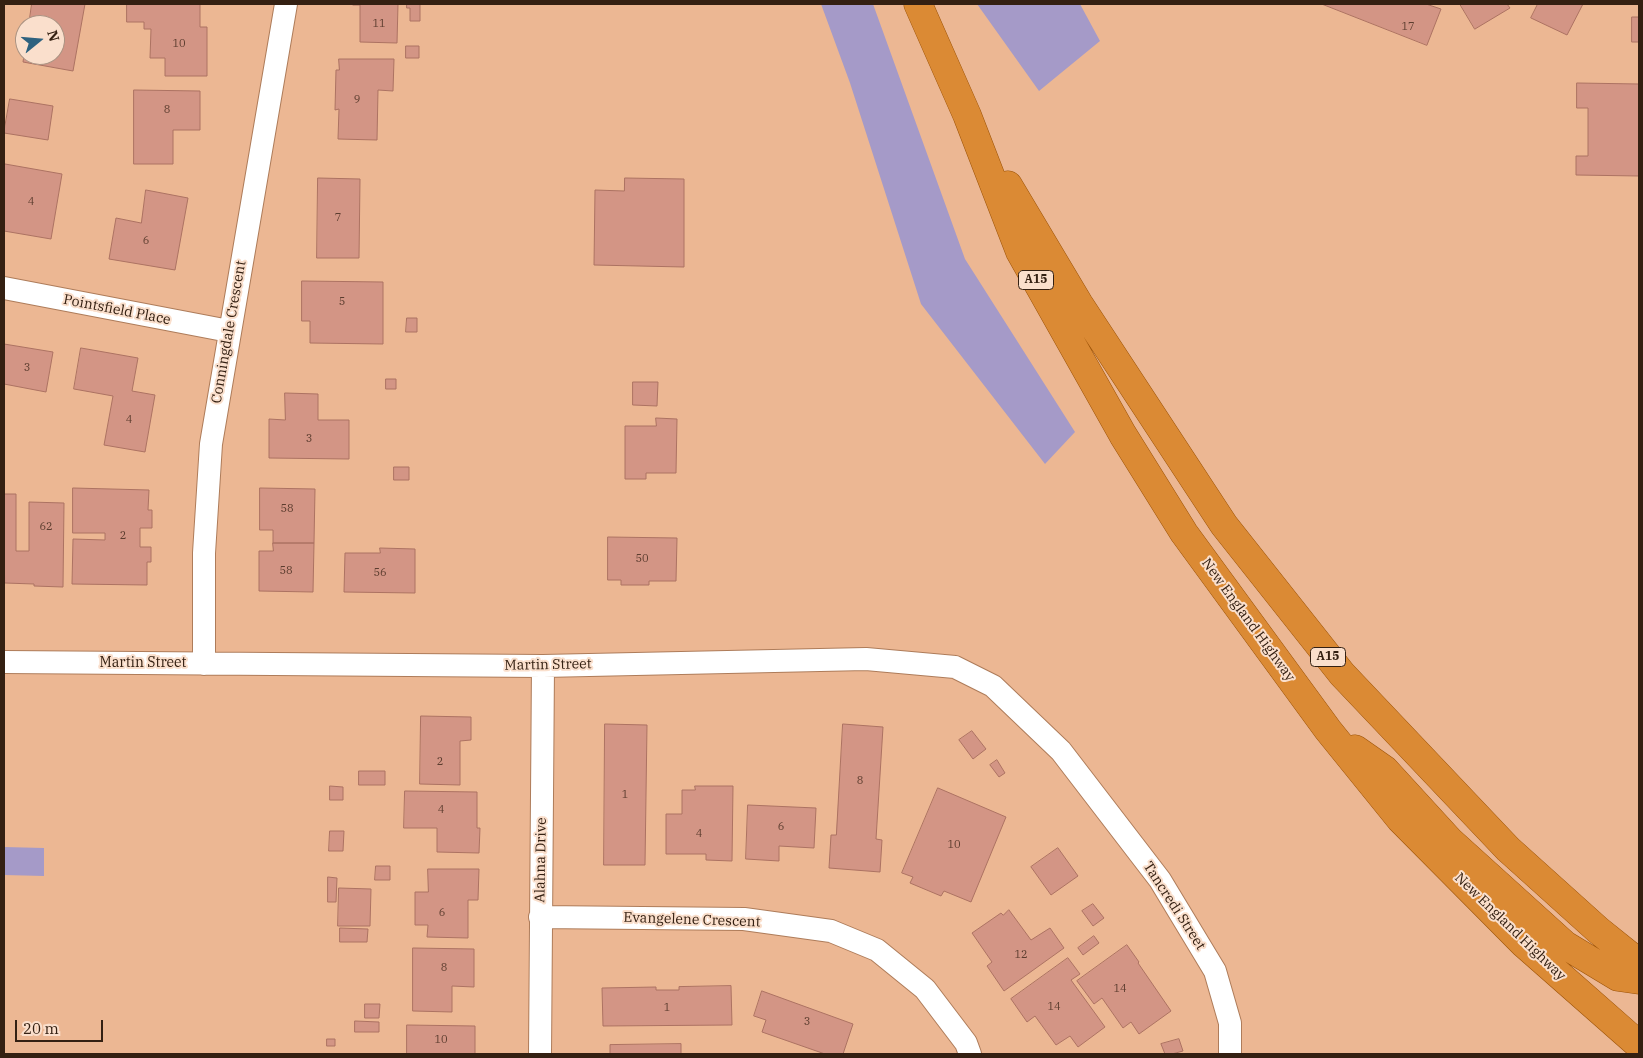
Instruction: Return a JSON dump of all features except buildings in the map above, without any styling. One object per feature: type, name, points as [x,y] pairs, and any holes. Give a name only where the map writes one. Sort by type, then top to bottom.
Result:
[{"type":"highway","name":"New England Highway","points":[[918,4],[967,115],[1020,252],[1123,435],[1184,533],[1328,730],[1400,820],[1523,943],[1639,1045]]},
{"type":"highway","name":"New England Highway","points":[[967,115],[1079,304],[1224,525],[1304,627],[1342,674],[1508,849],[1638,968]]},
{"type":"highway","points":[[1328,730],[1385,770],[1450,841],[1565,945],[1618,977],[1638,968]]},
{"type":"street","name":"Conningdale Crescent","points":[[204,664],[204,553],[211,444],[286,4]]},
{"type":"street","name":"Pointsfield Place","points":[[4,288],[229,331]]},
{"type":"street","name":"Martin Street","points":[[4,662],[543,666],[866,659],[955,668],[993,686],[1061,751]]},
{"type":"street","name":"Alahna Drive","points":[[540,1054],[543,666]]},
{"type":"street","name":"Tancredi Street","points":[[1061,751],[1160,880],[1215,971],[1230,1023],[1230,1054]]},
{"type":"street","name":"Evangelene Crescent","points":[[540,917],[744,919],[831,931],[877,950],[925,988],[966,1043],[970,1054]]},
{"type":"shaded area","points":[[821,4],[873,4],[965,259],[1075,432],[1045,464],[921,304],[850,83]]},
{"type":"shaded area","points":[[977,4],[1080,4],[1100,41],[1039,91]]},
{"type":"shaded area","points":[[4,847],[44,848],[44,876],[4,875]]}]
